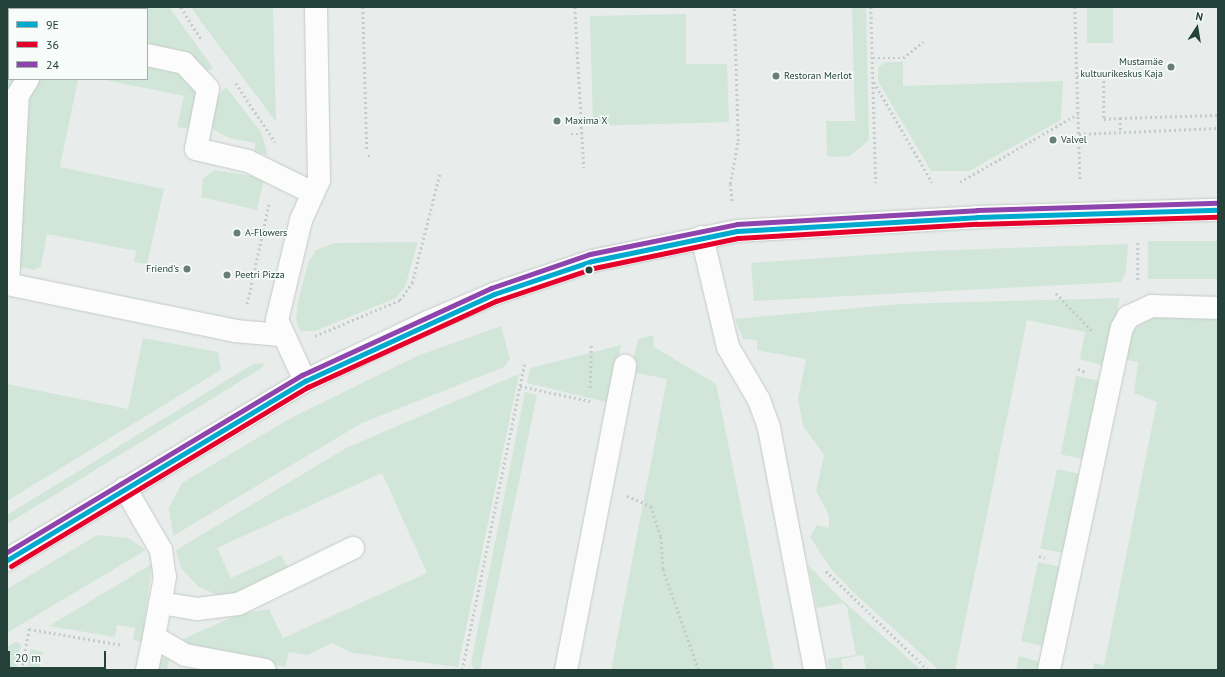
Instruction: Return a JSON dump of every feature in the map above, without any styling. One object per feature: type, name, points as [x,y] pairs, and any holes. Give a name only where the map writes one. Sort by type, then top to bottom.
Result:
[{"type":"street","points":[[305,381],[281,335],[277,320],[301,220],[319,180],[320,152],[316,7]]},
{"type":"street","points":[[148,55],[184,63],[208,89],[196,149],[261,166],[313,193]]},
{"type":"street","points":[[27,80],[18,95],[7,284],[235,331],[281,335]]},
{"type":"street","points":[[7,560],[305,381],[494,294],[592,261],[702,237],[737,231],[977,217],[1218,210]]},
{"type":"street","points":[[702,237],[728,347],[759,400],[770,428],[815,670]]},
{"type":"street","points":[[1049,670],[1122,328],[1128,317],[1138,310],[1167,305],[1218,308]]},
{"type":"street","points":[[566,670],[625,366]]},
{"type":"street","points":[[125,488],[161,550],[165,577],[150,652],[185,655],[266,670]]},
{"type":"street","points":[[160,603],[197,608],[238,604],[353,548]]},
{"type":"path","points":[[363,7],[367,151]]},
{"type":"path","points":[[575,7],[584,168]]},
{"type":"path","points":[[732,201],[730,184],[738,141],[734,7]]},
{"type":"path","points":[[871,7],[876,183]]},
{"type":"path","points":[[1075,7],[1080,180]]},
{"type":"path","points":[[873,58],[903,58],[923,42]]},
{"type":"path","points":[[1077,76],[1104,76],[1104,119],[1218,115]]},
{"type":"path","points":[[873,82],[932,182]]},
{"type":"path","points":[[960,182],[1078,114]]},
{"type":"path","points":[[1120,118],[1121,131]]},
{"type":"path","points":[[1079,134],[1218,128]]},
{"type":"path","points":[[571,134],[582,134]]},
{"type":"path","points":[[312,336],[400,300],[412,283],[440,172]]},
{"type":"path","points":[[244,310],[269,200]]},
{"type":"path","points":[[1138,243],[1138,310]]},
{"type":"path","points":[[1056,293],[1094,333]]},
{"type":"path","points":[[590,401],[591,344]]},
{"type":"path","points":[[462,670],[524,364]]},
{"type":"path","points":[[1078,370],[1084,371]]},
{"type":"path","points":[[520,386],[617,408]]},
{"type":"path","points":[[602,486],[651,506],[661,537],[663,569],[699,670]]},
{"type":"path","points":[[823,568],[928,670]]},
{"type":"path","points":[[21,670],[29,628],[150,652]]},
{"type":"green space","points":[[7,7],[169,7],[213,68],[207,71],[186,51],[148,44],[148,8],[8,8],[8,80],[15,80],[12,83],[7,135]]},
{"type":"green space","points":[[191,7],[273,7],[276,122],[202,23]]},
{"type":"green space","points":[[852,7],[866,7],[869,140],[850,156],[832,157],[827,156],[826,121],[855,121]]},
{"type":"green space","points":[[1087,7],[1113,7],[1113,43],[1087,43]]},
{"type":"green space","points":[[686,14],[686,64],[727,64],[729,122],[593,126],[590,16]]},
{"type":"green space","points":[[884,62],[903,62],[903,86],[1063,81],[1061,120],[969,171],[931,171],[878,81],[878,68]]},
{"type":"green space","points":[[148,63],[182,71],[193,82],[196,94],[189,129],[177,127],[184,96],[106,80],[148,80]]},
{"type":"green space","points":[[37,80],[78,80],[60,167],[164,189],[147,264],[134,262],[136,251],[47,234],[41,266],[34,270],[16,266],[28,105]]},
{"type":"green space","points":[[226,87],[261,132],[268,155],[255,152],[255,143],[229,138],[214,130],[210,123],[218,96]]},
{"type":"green space","points":[[214,170],[264,178],[257,210],[201,197],[203,179]]},
{"type":"green space","points":[[1148,241],[1218,241],[1218,279],[1148,279]]},
{"type":"green space","points":[[418,242],[405,287],[396,298],[315,331],[300,331],[296,320],[298,302],[308,263],[316,250],[335,243]]},
{"type":"green space","points":[[1128,244],[1126,271],[1121,282],[754,301],[751,263],[925,251]]},
{"type":"green space","points":[[1120,298],[1104,366],[1080,359],[1085,332],[1027,320],[955,670],[939,670],[853,592],[831,569],[810,537],[817,525],[829,528],[829,515],[816,491],[824,455],[803,426],[798,398],[806,359],[757,350],[757,340],[743,339],[735,319],[900,304]]},
{"type":"green space","points":[[1152,316],[1218,319],[1218,670],[1093,670],[1094,663],[1104,665],[1157,402],[1134,393],[1138,362],[1124,359],[1132,331]]},
{"type":"green space","points":[[501,326],[510,359],[504,367],[362,423],[173,536],[169,508],[182,483],[291,418],[417,356]]},
{"type":"green space","points":[[653,335],[654,347],[716,384],[774,670],[611,670],[667,379],[631,372],[638,339]]},
{"type":"green space","points":[[143,338],[218,352],[221,370],[7,501],[7,384],[128,409]]},
{"type":"green space","points":[[621,345],[610,403],[527,383],[530,368]]},
{"type":"green space","points":[[265,363],[262,368],[7,524],[7,515],[253,364]]},
{"type":"green space","points":[[519,374],[458,667],[353,653],[332,643],[308,655],[289,652],[285,667],[190,647],[181,640],[239,614],[269,609],[283,638],[427,573],[382,473],[217,548],[231,578],[281,555],[290,570],[234,596],[219,596],[198,586],[181,568],[176,550],[346,448]]},
{"type":"green space","points":[[1076,376],[1101,381],[1085,459],[1061,455]]},
{"type":"green space","points":[[525,392],[537,395],[480,670],[474,670],[471,663]]},
{"type":"green space","points":[[1057,469],[1081,474],[1065,553],[1040,548]]},
{"type":"green space","points":[[97,535],[128,538],[146,550],[7,633],[7,589]]},
{"type":"green space","points":[[1038,562],[1062,567],[1046,646],[1021,641]]},
{"type":"green space","points":[[152,564],[142,642],[133,640],[135,628],[117,625],[115,637],[49,626]]},
{"type":"green space","points":[[808,565],[841,599],[921,670],[866,670],[863,655],[841,659],[843,670],[829,670],[827,659],[856,655],[847,607],[843,603],[817,608]]},
{"type":"green space","points":[[16,642],[21,645],[16,670],[7,670],[7,647]]},
{"type":"green space","points":[[31,649],[43,652],[39,670],[27,670]]},
{"type":"green space","points":[[1019,656],[1043,663],[1042,670],[1016,670]]},
{"type":"green space","points":[[170,657],[167,670],[155,670],[161,659]]},
{"type":"transit line","name":"24","points":[[7,552],[302,375],[491,288],[590,254],[737,224],[977,210],[1218,203]]},
{"type":"transit line","name":"9E","points":[[7,560],[305,381],[494,294],[592,261],[737,231],[977,217],[1218,210]]},
{"type":"transit line","name":"36","points":[[11,566],[308,387],[496,301],[594,268],[738,238],[977,224],[1218,217]]},
{"type":"place","name":"Mustamäe kultuurikeskus Kaja","points":[[1171,67]]},
{"type":"place","name":"Restoran Merlot","points":[[776,76]]},
{"type":"place","name":"Maxima X","points":[[557,121]]},
{"type":"place","name":"Valvel","points":[[1053,140]]},
{"type":"place","name":"A-Flowers","points":[[237,233]]},
{"type":"place","name":"Friend's","points":[[187,269]]},
{"type":"place","name":"Peetri Pizza","points":[[227,275]]}]
